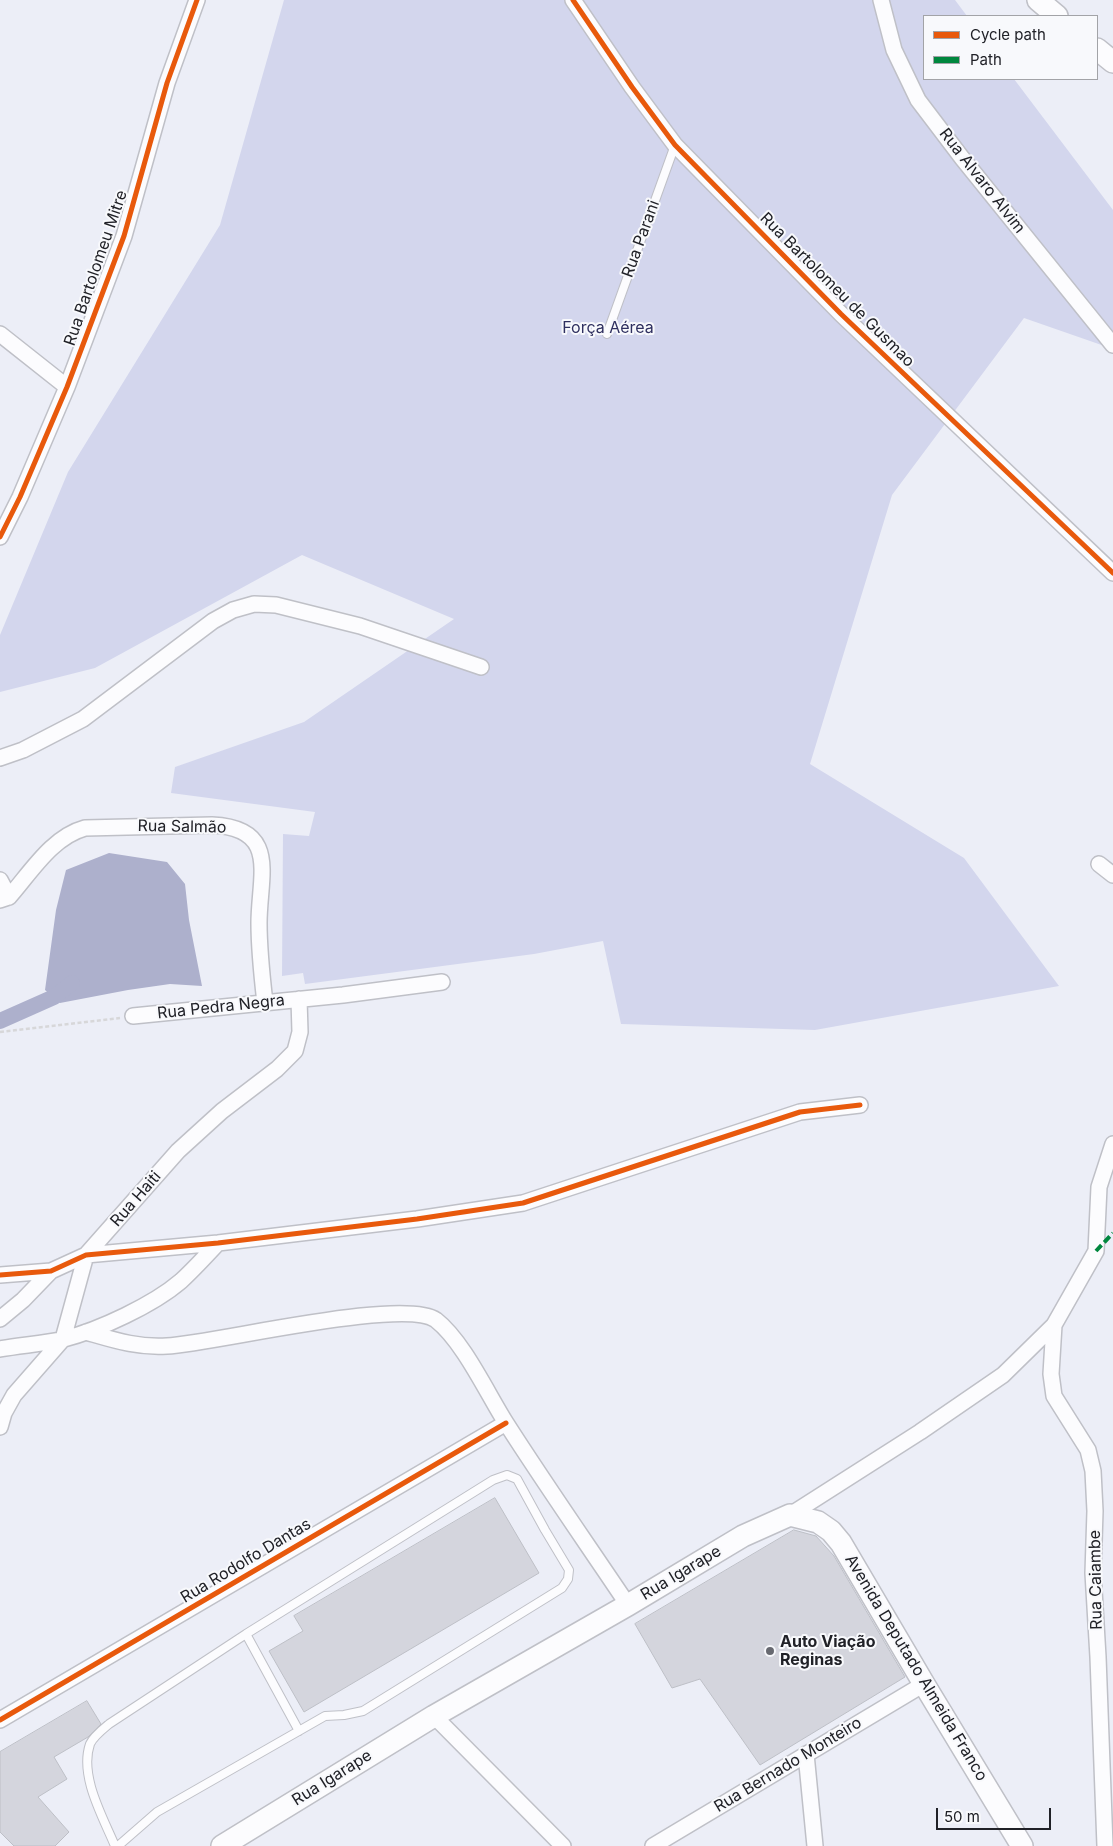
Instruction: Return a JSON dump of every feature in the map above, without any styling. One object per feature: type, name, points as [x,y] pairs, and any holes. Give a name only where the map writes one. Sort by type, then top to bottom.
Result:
[{"type":"main road","points":[[1038,0],[1056,15]]},
{"type":"main road","points":[[1098,49],[1113,62]]},
{"type":"main road","name":"Rua Igarape","points":[[222,1846],[434,1716],[628,1605],[743,1536],[790,1515]]},
{"type":"main road","name":"Avenida Deputado Almeida Franco","points":[[790,1515],[818,1522],[831,1531],[841,1543],[1022,1846]]},
{"type":"street","name":"Rua Bartolomeu de Gusmao","points":[[573,0],[674,145],[841,314],[1113,573]]},
{"type":"street","name":"Rua Alvaro Alvim","points":[[881,0],[894,50],[918,100],[962,158],[1113,345]]},
{"type":"street","name":"Rua Bartolomeu Mitre","points":[[0,537],[20,497],[67,387],[124,236],[167,83],[194,2]]},
{"type":"street","points":[[0,334],[67,387]]},
{"type":"street","points":[[0,758],[24,750],[83,719],[214,621],[233,610],[254,604],[276,605],[360,626],[481,667]]},
{"type":"street","name":"Rua Salmão","points":[[5,899],[61,838],[73,831],[85,828],[212,825],[227,826],[243,831],[258,846],[262,865],[259,922],[265,1003]]},
{"type":"street","points":[[1099,864],[1113,876]]},
{"type":"street","points":[[0,880],[5,899]]},
{"type":"street","name":"Rua Pedra Negra","points":[[133,1016],[343,995],[442,982]]},
{"type":"street","name":"Rua Haiti","points":[[0,1427],[4,1413],[14,1395],[63,1339],[86,1256],[178,1150],[222,1112],[277,1069],[295,1051],[300,1032],[299,998]]},
{"type":"street","points":[[0,1274],[51,1271],[86,1256],[218,1243],[426,1218],[523,1203],[800,1112],[860,1105]]},
{"type":"street","name":"Rua Igarape","points":[[790,1515],[920,1432],[1003,1375],[1054,1326],[1096,1251],[1099,1187],[1113,1144]]},
{"type":"street","points":[[0,1348],[63,1339],[86,1332],[134,1310],[180,1282],[218,1243]]},
{"type":"street","points":[[0,1319],[23,1300],[51,1271]]},
{"type":"street","points":[[86,1332],[134,1346],[168,1346],[228,1338],[331,1320],[396,1313],[412,1313],[434,1319],[455,1340],[506,1422],[628,1605]]},
{"type":"street","name":"Rua Caiambe","points":[[1054,1326],[1050,1374],[1054,1396],[1088,1450],[1093,1471],[1095,1510],[1093,1573],[1105,1846]]},
{"type":"street","name":"Rua Rodolfo Dantas","points":[[0,1720],[506,1422]]},
{"type":"street","name":"Rua Bernado Monteiro","points":[[653,1846],[924,1684]]},
{"type":"street","points":[[434,1716],[563,1846]]},
{"type":"street","points":[[806,1754],[816,1846]]},
{"type":"lane","name":"Rua Parani","points":[[607,334],[674,145]]},
{"type":"lane","points":[[507,1475],[517,1479],[569,1570],[568,1579],[562,1588],[363,1711],[325,1716],[299,1731],[157,1812],[116,1846],[90,1784],[87,1762],[91,1742],[108,1724],[246,1634],[493,1480],[507,1475]]},
{"type":"lane","points":[[246,1634],[299,1731]]},
{"type":"green space","name":"Força Aérea","points":[[284,0],[955,0],[966,15],[923,15],[923,80],[1015,80],[1113,210],[1113,349],[1024,318],[892,495],[810,764],[964,858],[1059,986],[815,1030],[621,1024],[603,941],[534,954],[305,984],[303,973],[282,976],[283,834],[309,836],[315,812],[171,793],[175,767],[304,722],[454,619],[302,555],[95,668],[0,692],[0,635],[68,472],[220,225]]},
{"type":"shaded area","points":[[109,853],[167,862],[185,884],[189,920],[202,986],[170,984],[60,1003],[45,990],[56,910],[66,870]]},
{"type":"building","points":[[495,1498],[539,1573],[304,1712],[269,1651],[303,1631],[294,1616]]},
{"type":"building","name":"Auto Viação Reginas","points":[[794,1530],[816,1536],[834,1556],[905,1677],[760,1765],[700,1679],[672,1688],[635,1624]]},
{"type":"building","points":[[87,1701],[101,1724],[88,1737],[54,1757],[67,1779],[38,1797],[69,1832],[55,1846],[14,1846],[0,1832],[0,1752]]},
{"type":"waterway","points":[[0,1021],[54,997],[72,983]]},
{"type":"marked path","points":[[1096,1251],[1113,1233]]},
{"type":"cycle path","points":[[0,537],[20,497],[67,387],[124,236],[167,83],[197,0]]},
{"type":"cycle path","points":[[573,0],[632,87],[675,145],[841,314],[1113,573]]},
{"type":"cycle path","points":[[0,1275],[51,1271],[86,1255],[218,1243],[417,1219],[523,1203],[800,1112],[860,1105]]},
{"type":"cycle path","points":[[0,1720],[506,1423]]},
{"type":"place","name":"Auto Viação Reginas","points":[[770,1651]]}]
